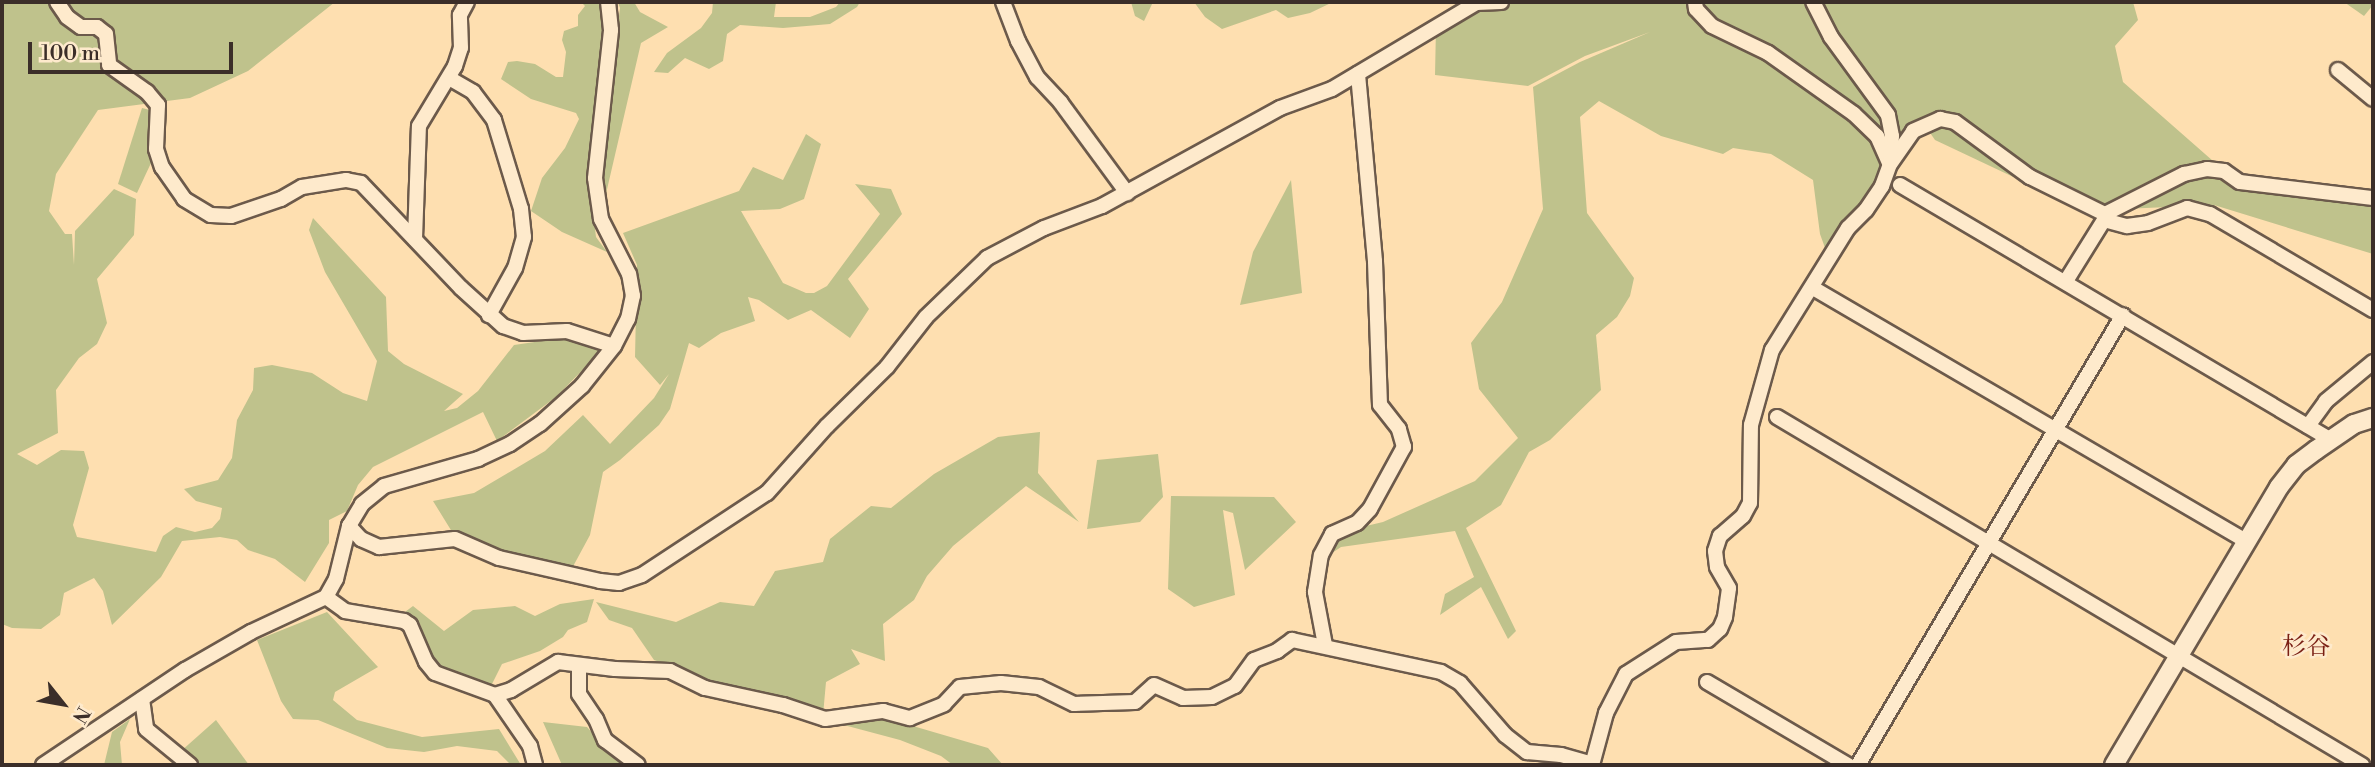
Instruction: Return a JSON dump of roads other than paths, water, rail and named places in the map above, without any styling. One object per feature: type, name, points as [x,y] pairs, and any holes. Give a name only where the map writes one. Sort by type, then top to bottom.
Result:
[{"type":"street","points":[[57,2],[67,17],[81,27],[97,27],[106,34],[109,65],[147,92],[158,105],[156,149],[162,166],[184,199],[211,215],[231,216],[281,199],[302,187],[346,180],[361,183],[489,315],[503,326],[523,333],[567,331],[614,346]]},
{"type":"street","points":[[415,239],[419,126],[449,78],[461,47],[460,15],[467,2]]},
{"type":"street","points":[[43,765],[142,699],[251,632],[326,597],[336,579],[349,526],[362,504],[384,486],[478,458],[510,444],[540,424],[582,386],[614,346],[628,319],[633,296],[629,274],[601,219],[595,178],[611,30],[608,2]]},
{"type":"street","points":[[1003,2],[1037,77],[1061,103],[1127,193]]},
{"type":"street","points":[[349,526],[361,539],[379,547],[455,539],[499,558],[600,581],[619,583],[642,575],[767,493],[827,426],[887,367],[926,317],[988,258],[1044,228],[1102,206],[1280,108],[1332,89],[1476,3],[1501,2]]},
{"type":"street","points":[[1695,2],[1702,18],[1712,26],[1768,53],[1854,114],[1877,135],[1890,164]]},
{"type":"street","points":[[1813,2],[1830,37],[1888,115],[1892,136],[1890,164]]},
{"type":"street","points":[[2339,70],[2373,99]]},
{"type":"street","points":[[1325,645],[1315,592],[1321,555],[1332,534],[1357,523],[1370,509],[1404,447],[1399,429],[1380,405],[1375,261],[1359,74]]},
{"type":"street","points":[[449,78],[473,92],[494,120],[521,209],[524,237],[515,268],[489,315]]},
{"type":"street","points":[[495,695],[511,690],[558,662],[615,670],[670,671],[705,688],[783,705],[825,719],[883,711],[910,718],[944,704],[960,687],[1001,683],[1039,687],[1074,704],[1135,702],[1154,685],[1183,698],[1212,697],[1234,685],[1254,660],[1277,651],[1292,640],[1441,672],[1460,683],[1505,735],[1527,752],[1560,755],[1592,765],[1606,713],[1626,674],[1676,642],[1691,638],[1708,640],[1720,629],[1725,617],[1729,588],[1717,567],[1715,551],[1720,536],[1743,516],[1750,503],[1751,425],[1759,387],[1772,351],[1848,228],[1866,210],[1882,186],[1890,164],[1913,131],[1940,119],[1955,122],[2030,177],[2105,214],[2185,174],[2207,170],[2224,171],[2240,182],[2373,198]]},
{"type":"street","points":[[1900,185],[2123,314],[2330,439]]},
{"type":"street","points":[[2066,281],[2104,220],[2126,226],[2148,223],[2187,208],[2210,214],[2373,310]]},
{"type":"street","points":[[1813,288],[2246,541]]},
{"type":"street","points":[[1858,765],[2057,431],[2123,314]]},
{"type":"street","points":[[2308,426],[2326,401],[2373,362]]},
{"type":"street","points":[[1777,417],[2362,765]]},
{"type":"street","points":[[2114,765],[2246,541],[2296,465],[2354,424],[2373,418]]},
{"type":"street","points":[[326,597],[345,611],[404,621],[410,625],[426,662],[435,673],[495,695],[530,746],[535,765]]},
{"type":"street","points":[[579,665],[579,694],[596,719],[605,740],[638,765]]},
{"type":"street","points":[[1707,682],[1848,765]]},
{"type":"street","points":[[142,699],[146,729],[190,765]]},
{"type":"district","name":"杉谷","points":[[2306,648]]}]
